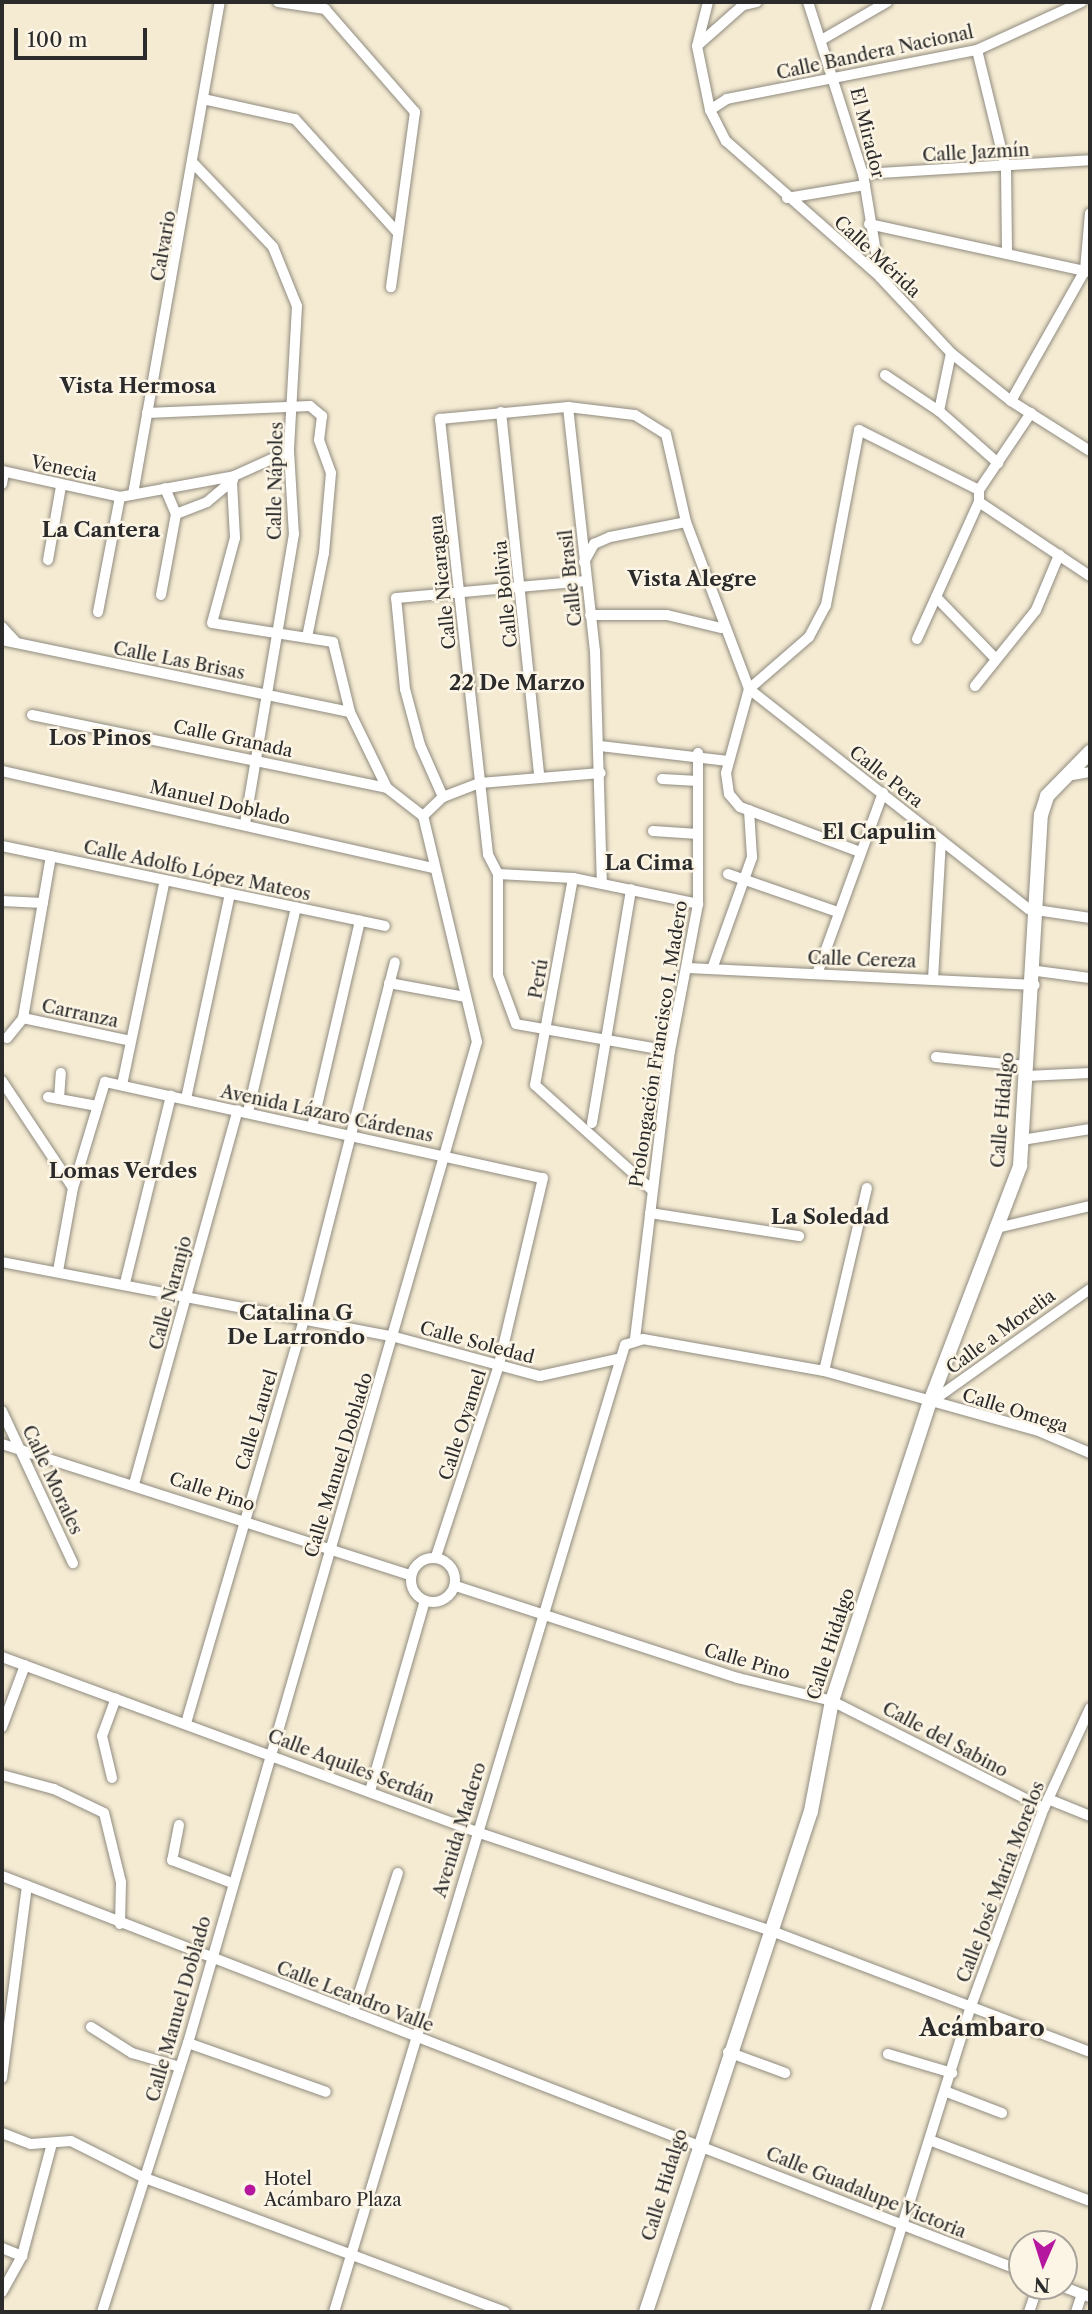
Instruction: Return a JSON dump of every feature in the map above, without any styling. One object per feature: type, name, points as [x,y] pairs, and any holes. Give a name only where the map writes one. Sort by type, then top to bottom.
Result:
[{"type":"street","name":"Calvario","points":[[133,494],[194,164],[202,99],[220,2]]},
{"type":"street","points":[[278,2],[325,9],[415,112],[391,287]]},
{"type":"street","points":[[697,46],[708,2]]},
{"type":"street","points":[[697,46],[743,5],[757,2]]},
{"type":"street","name":"El Mirador","points":[[808,2],[837,80],[864,180],[880,277]]},
{"type":"street","points":[[823,39],[887,2]]},
{"type":"street","name":"Calle Bandera Nacional","points":[[710,110],[727,99],[837,80],[977,50],[1082,2]]},
{"type":"street","name":"Calle Mérida","points":[[697,46],[710,110],[726,141],[787,198],[880,277],[951,353],[1011,401],[1089,448]]},
{"type":"street","points":[[977,50],[1006,169],[1007,251]]},
{"type":"street","points":[[202,99],[295,120],[398,233]]},
{"type":"street","name":"Calle Jazmín","points":[[787,198],[864,180],[1090,160]]},
{"type":"street","name":"Calle Nápoles","points":[[194,164],[273,247],[298,306],[289,452],[294,534],[277,614],[280,634],[267,695],[260,761]]},
{"type":"street","points":[[1011,401],[1087,271],[1090,213]]},
{"type":"street","points":[[870,223],[1007,251],[1087,271]]},
{"type":"street","points":[[939,411],[951,353]]},
{"type":"street","points":[[885,374],[939,411],[998,463]]},
{"type":"street","points":[[147,413],[310,406],[322,416],[319,440],[331,474],[324,553],[307,637]]},
{"type":"street","points":[[501,412],[568,407],[635,415],[666,434],[685,522],[721,628],[749,690]]},
{"type":"street","name":"Calle Brasil","points":[[568,407],[590,615],[600,746],[602,883]]},
{"type":"street","name":"Calle Nicaragua","points":[[501,412],[440,419],[488,854],[498,874],[498,975],[516,1024],[546,1029]]},
{"type":"street","name":"Calle Bolivia","points":[[501,412],[523,586],[539,773]]},
{"type":"street","points":[[917,639],[979,502],[979,490],[1031,413]]},
{"type":"street","points":[[860,852],[749,810],[729,794],[728,761],[744,700],[749,690],[809,637],[826,606],[859,430],[979,490]]},
{"type":"street","points":[[176,514],[233,480],[289,452]]},
{"type":"street","points":[[2,484],[3,472]]},
{"type":"street","name":"Venecia","points":[[3,472],[120,497]]},
{"type":"street","points":[[98,612],[120,497],[165,488],[233,480]]},
{"type":"street","points":[[233,480],[235,538],[212,623],[333,642],[350,712],[387,788],[425,814],[441,799],[480,783],[539,773],[601,773]]},
{"type":"street","points":[[48,560],[61,486]]},
{"type":"street","points":[[161,595],[176,514],[165,488]]},
{"type":"street","points":[[979,502],[1090,576]]},
{"type":"street","points":[[584,562],[594,544],[610,537],[685,522]]},
{"type":"street","points":[[975,686],[993,656],[1036,610],[1059,555]]},
{"type":"street","points":[[441,799],[419,745],[405,689],[396,598],[586,581]]},
{"type":"street","points":[[936,597],[993,656]]},
{"type":"street","points":[[590,615],[667,615],[721,628]]},
{"type":"street","points":[[2,627],[17,643]]},
{"type":"street","name":"Calle Las Brisas","points":[[2,640],[350,712]]},
{"type":"street","name":"Calle Pera","points":[[749,690],[941,840],[1040,910]]},
{"type":"street","name":"Calle Granada","points":[[32,715],[387,788]]},
{"type":"street","points":[[600,746],[698,753],[728,761]]},
{"type":"street","name":"Calle Hidalgo","points":[[646,2312],[698,2143],[811,1811],[832,1701],[930,1402],[1020,1167],[1026,1071],[1036,978],[1044,802],[1072,775],[1090,752]]},
{"type":"street","name":"Prolongación Francisco I. Madero","points":[[635,1339],[651,1189],[670,1051],[688,968],[698,904],[698,753]]},
{"type":"street","points":[[245,825],[260,761]]},
{"type":"street","name":"Manuel Doblado","points":[[2,771],[431,868]]},
{"type":"street","points":[[1072,775],[1090,775]]},
{"type":"street","points":[[662,779],[698,781]]},
{"type":"street","points":[[817,974],[835,911],[883,793]]},
{"type":"street","points":[[712,969],[746,880],[749,810]]},
{"type":"street","name":"Calle Manuel Doblado","points":[[102,2312],[188,2043],[330,1546],[395,1337],[477,1042],[431,868],[425,814]]},
{"type":"street","points":[[653,831],[698,834]]},
{"type":"street","points":[[933,979],[941,840]]},
{"type":"street","name":"Calle Adolfo López Mateos","points":[[2,846],[385,926]]},
{"type":"street","points":[[7,1038],[23,1018],[51,856]]},
{"type":"street","points":[[498,874],[573,878],[698,904]]},
{"type":"street","points":[[728,874],[835,911]]},
{"type":"street","name":"Perú","points":[[573,878],[535,1085],[651,1189]]},
{"type":"street","points":[[122,1085],[165,880]]},
{"type":"street","points":[[592,1123],[631,889]]},
{"type":"street","points":[[186,1099],[230,894]]},
{"type":"street","points":[[2,901],[43,903]]},
{"type":"street","name":"Calle Naranjo","points":[[134,1484],[186,1297],[243,1111],[296,908]]},
{"type":"street","points":[[1040,910],[1090,918]]},
{"type":"street","points":[[312,1126],[360,921]]},
{"type":"street","name":"Calle Laurel","points":[[186,1723],[304,1319],[394,962]]},
{"type":"street","name":"Calle Cereza","points":[[688,968],[933,979],[1090,978]]},
{"type":"street","points":[[389,983],[465,997]]},
{"type":"street","name":"Carranza","points":[[23,1018],[131,1041]]},
{"type":"street","points":[[546,1029],[670,1051]]},
{"type":"street","points":[[936,1057],[1026,1071],[1090,1073]]},
{"type":"street","points":[[58,1271],[74,1188],[97,1106],[53,1098],[61,1073]]},
{"type":"street","points":[[2,1081],[74,1188]]},
{"type":"street","name":"Avenida Lázaro Cárdenas","points":[[97,1106],[105,1082],[543,1178]]},
{"type":"street","points":[[124,1283],[172,1096]]},
{"type":"street","points":[[1022,1140],[1090,1129]]},
{"type":"street","name":"Calle Oyamel","points":[[436,1557],[498,1368],[543,1178]]},
{"type":"street","points":[[824,1371],[867,1188]]},
{"type":"street","points":[[997,1228],[1090,1206]]},
{"type":"street","points":[[650,1213],[799,1236]]},
{"type":"street","name":"Calle Soledad","points":[[2,1262],[124,1283],[395,1337],[498,1368],[540,1377],[621,1358]]},
{"type":"street","name":"Calle a Morelia","points":[[930,1402],[1090,1289]]},
{"type":"street","points":[[1080,1295],[1090,1302]]},
{"type":"street","points":[[621,1358],[635,1339],[824,1371],[930,1402]]},
{"type":"street","name":"Avenida Madero","points":[[334,2312],[413,2036],[621,1358]]},
{"type":"street","name":"Calle Omega","points":[[930,1402],[1037,1430],[1090,1453]]},
{"type":"street","name":"Calle Morales","points":[[2,1411],[73,1563]]},
{"type":"street","name":"Calle Pino","points":[[2,1444],[330,1546],[411,1575]]},
{"type":"street","points":[[436,1557],[453,1567],[456,1586],[444,1601],[425,1601],[413,1591],[411,1575],[420,1561],[436,1557]]},
{"type":"street","name":"Calle Pino","points":[[456,1586],[543,1612],[738,1678],[832,1701]]},
{"type":"street","points":[[370,1791],[425,1601]]},
{"type":"street","name":"Calle Aquiles Serdán","points":[[2,1657],[270,1753],[477,1832],[769,1930],[1090,2052]]},
{"type":"street","points":[[2,1727],[25,1665]]},
{"type":"street","points":[[112,1778],[102,1737],[116,1698]]},
{"type":"street","name":"Calle del Sabino","points":[[832,1701],[1046,1804],[1090,1816]]},
{"type":"street","name":"Calle José María Morelos","points":[[875,2312],[932,2141],[971,2006],[1046,1804],[1090,1708]]},
{"type":"street","points":[[2,1775],[54,1789],[104,1813],[121,1881],[120,1924]]},
{"type":"street","points":[[179,1825],[172,1860],[232,1882]]},
{"type":"street","points":[[353,2012],[398,1873]]},
{"type":"street","name":"Calle Leandro Valle","points":[[2,1876],[120,1924],[698,2143]]},
{"type":"street","points":[[2,2078],[27,1886]]},
{"type":"street","points":[[91,2027],[132,2053],[180,2067]]},
{"type":"street","points":[[188,2043],[326,2092]]},
{"type":"street","points":[[729,2052],[785,2073]]},
{"type":"street","points":[[888,2054],[952,2073]]},
{"type":"street","points":[[947,2092],[1002,2113]]},
{"type":"street","points":[[2,2133],[31,2144],[71,2141],[145,2178],[505,2312]]},
{"type":"street","points":[[932,2141],[1090,2201]]},
{"type":"street","points":[[2,2292],[22,2256],[52,2143]]},
{"type":"street","name":"Calle Guadalupe Victoria","points":[[698,2143],[902,2227],[1008,2266]]},
{"type":"street","points":[[2,2248],[22,2256]]},
{"type":"street","points":[[1076,2312],[1086,2296]]},
{"type":"place","name":"Hotel Acámbaro Plaza","points":[[250,2190]]},
{"type":"district","name":"Vista Hermosa","points":[[138,386]]},
{"type":"district","name":"La Cantera","points":[[101,530]]},
{"type":"district","name":"Vista Alegre","points":[[692,579]]},
{"type":"district","name":"22 De Marzo","points":[[517,683]]},
{"type":"district","name":"Los Pinos","points":[[100,738]]},
{"type":"district","name":"El Capulin","points":[[879,832]]},
{"type":"district","name":"La Cima","points":[[649,863]]},
{"type":"district","name":"Lomas Verdes","points":[[123,1171]]},
{"type":"district","name":"La Soledad","points":[[830,1217]]},
{"type":"district","name":"Catalina G De Larrondo","points":[[296,1325]]},
{"type":"district","name":"Acámbaro","points":[[982,2028]]}]
